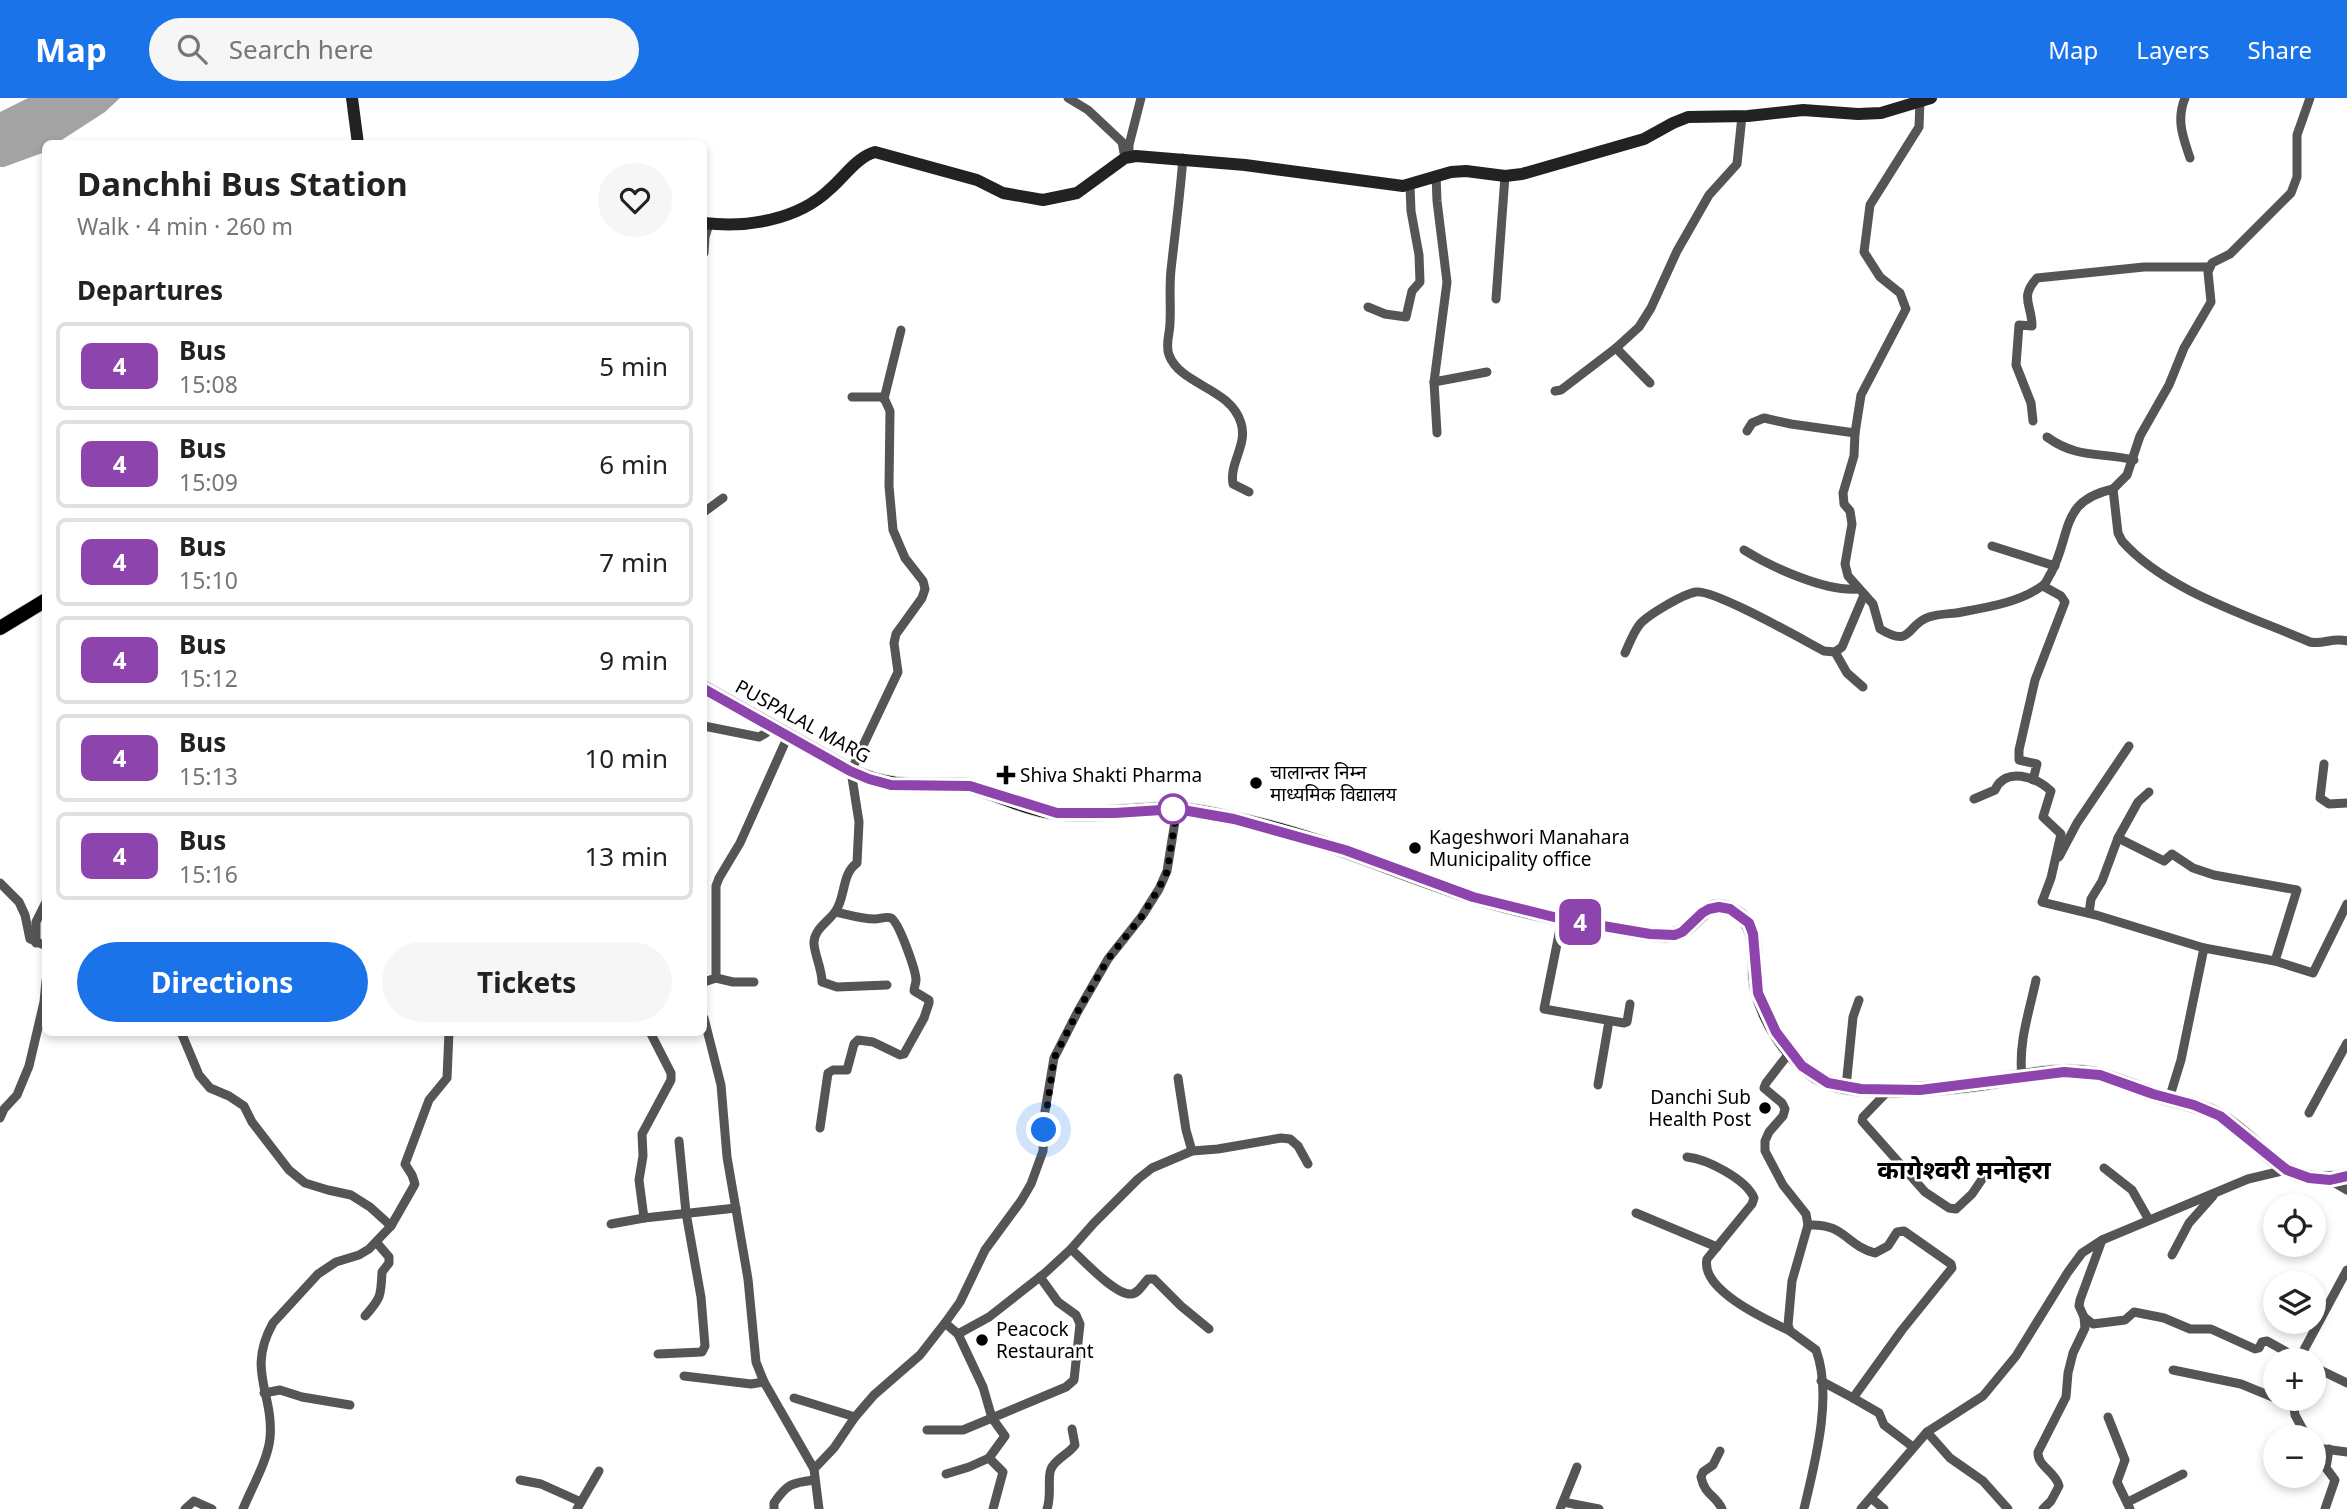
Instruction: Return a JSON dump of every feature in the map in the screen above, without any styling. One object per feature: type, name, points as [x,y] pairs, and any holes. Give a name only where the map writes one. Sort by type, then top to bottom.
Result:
[{"type":"main road","points":[[0,628],[42,602]]},
{"type":"main road","name":"PUSPALAL MARG","points":[[707,690],[850,771],[891,785],[970,786],[1057,813],[1177,809],[1279,830],[1366,857],[1473,897],[1562,919],[1667,935],[1682,932],[1709,909],[1730,909],[1749,923],[1753,934],[1758,993],[1776,1032],[1790,1052],[1813,1075],[1828,1083],[1889,1090],[1976,1084],[2064,1072],[2084,1073],[2119,1080],[2220,1116],[2287,1170],[2309,1178],[2330,1180],[2347,1176]]},
{"type":"street","points":[[352,98],[357,140]]},
{"type":"street","points":[[1069,98],[1087,110],[1122,142],[1127,158]]},
{"type":"street","points":[[1127,158],[1141,98]]},
{"type":"street","points":[[2185,98],[2179,123],[2190,159]]},
{"type":"street","points":[[1926,100],[1919,127],[1870,205],[1864,252],[1880,277],[1900,293],[1906,309],[1861,395],[1854,456],[1843,493],[1844,504],[1850,511],[1852,524],[1845,564],[1848,576],[1873,604],[1880,629],[1890,635],[1903,637],[1927,617],[2005,602],[2043,586],[2054,566],[2073,512],[2094,495],[2113,489],[2127,475],[2140,436],[2169,385],[2184,348],[2211,302],[2208,272],[2212,263],[2230,254],[2291,193],[2297,177],[2297,135],[2310,98]]},
{"type":"street","points":[[707,224],[735,225],[804,209],[827,192],[866,154],[875,152],[977,180],[1003,193],[1044,200],[1077,193],[1127,158],[1183,158],[1410,186],[1436,175],[1466,171],[1505,176],[1522,174],[1644,139],[1688,117],[1742,116],[1804,110],[1881,113],[1926,100]]},
{"type":"street","points":[[1555,391],[1561,390],[1639,327],[1709,195],[1737,163],[1742,116]]},
{"type":"street","points":[[1183,158],[1171,271],[1167,350],[1170,358],[1184,374],[1209,388],[1237,413],[1244,438],[1232,478],[1233,484],[1249,492]]},
{"type":"street","points":[[1436,175],[1447,282],[1434,382],[1437,433]]},
{"type":"street","points":[[1496,299],[1505,176]]},
{"type":"street","points":[[1368,307],[1385,314],[1406,317],[1412,291],[1420,282],[1410,186]]},
{"type":"street","points":[[2033,421],[2031,403],[2016,365],[2019,325],[2032,326],[2026,295],[2037,278],[2144,267],[2210,267]]},
{"type":"street","points":[[887,985],[837,987],[822,982],[820,962],[814,944],[822,926],[836,912],[851,867],[857,863],[859,822],[850,771],[898,672],[894,643],[896,634],[919,603],[925,589],[923,581],[905,558],[893,530],[889,486],[890,411],[884,399],[901,330]]},
{"type":"street","points":[[1616,348],[1650,383]]},
{"type":"street","points":[[1434,382],[1487,372]]},
{"type":"street","points":[[852,397],[884,399]]},
{"type":"street","points":[[1747,432],[1752,423],[1764,418],[1855,433]]},
{"type":"street","points":[[2047,437],[2080,453],[2097,457],[2113,455],[2134,460]]},
{"type":"street","points":[[2113,489],[2118,533],[2122,541],[2166,578],[2248,617],[2310,642],[2320,644],[2331,639],[2347,641]]},
{"type":"street","points":[[707,510],[723,498]]},
{"type":"street","points":[[1992,546],[2054,566]]},
{"type":"street","points":[[1744,550],[1762,562],[1837,589],[1861,592]]},
{"type":"street","points":[[2033,780],[2037,764],[2019,760],[2019,750],[2035,680],[2065,603],[2061,596],[2043,586]]},
{"type":"street","points":[[1625,653],[1640,623],[1669,604],[1696,592],[1707,593],[1824,650],[1835,652],[1842,647],[1861,592]]},
{"type":"street","points":[[1835,652],[1847,673],[1863,687]]},
{"type":"street","points":[[707,727],[759,737],[766,733],[770,725]]},
{"type":"street","points":[[716,978],[716,886],[740,843],[788,736]]},
{"type":"street","points":[[2053,867],[2077,823],[2129,746]]},
{"type":"street","points":[[2324,764],[2320,798],[2329,804],[2347,803]]},
{"type":"street","points":[[1974,799],[1995,790],[2004,777],[2016,776],[2043,783],[2051,791],[2043,817],[2061,834],[2042,902],[2089,913],[2204,948],[2275,961],[2313,973],[2347,904]]},
{"type":"street","points":[[2089,913],[2091,899],[2102,881],[2118,838],[2138,802],[2149,792]]},
{"type":"street","points":[[814,1469],[834,1448],[874,1395],[920,1354],[945,1324],[960,1302],[985,1250],[1031,1184],[1043,1151],[1045,1111],[1054,1058],[1108,959],[1142,916],[1167,872],[1177,809]]},
{"type":"street","points":[[2118,838],[2164,860],[2172,854],[2193,868],[2214,875],[2297,890],[2275,961]]},
{"type":"street","points":[[0,883],[19,902],[25,915],[28,935],[41,944]]},
{"type":"street","points":[[41,944],[36,922],[42,910]]},
{"type":"street","points":[[820,1128],[828,1073],[833,1070],[847,1070],[854,1044],[858,1041],[873,1042],[900,1055],[904,1054],[924,1018],[929,1003],[929,1000],[914,991],[914,971],[900,928],[894,920],[890,917],[875,919],[836,912]]},
{"type":"street","points":[[1562,919],[1544,1009],[1626,1023],[1630,1004]]},
{"type":"street","points":[[2169,1099],[2181,1060],[2204,948]]},
{"type":"street","points":[[707,981],[716,978],[733,982],[754,982]]},
{"type":"street","points":[[2022,1077],[2021,1043],[2036,981]]},
{"type":"street","points":[[1846,1087],[1853,1017],[1859,1000]]},
{"type":"street","points":[[0,1118],[4,1109],[17,1095],[29,1066],[42,1011]]},
{"type":"street","points":[[1598,1085],[1609,1021]]},
{"type":"street","points":[[707,1030],[721,1085],[727,1157],[748,1279],[756,1362],[764,1382],[814,1469],[819,1509]]},
{"type":"street","points":[[183,1036],[204,1082],[209,1088],[244,1106],[252,1122],[289,1170],[305,1183],[351,1195],[370,1207],[391,1226]]},
{"type":"street","points":[[243,1509],[269,1444],[270,1420],[260,1369],[268,1332],[273,1322],[318,1274],[336,1262],[359,1255],[377,1242],[391,1226],[415,1184],[405,1164],[429,1100],[447,1078],[449,1036]]},
{"type":"street","points":[[644,1218],[639,1180],[643,1156],[642,1134],[671,1080],[671,1073],[652,1036]]},
{"type":"street","points":[[2309,1113],[2347,1043]]},
{"type":"street","points":[[1790,1052],[1764,1088],[1782,1103],[1785,1109],[1783,1116],[1769,1132],[1765,1150],[1783,1185],[1806,1214],[1808,1225],[1792,1281],[1788,1325],[1790,1331]]},
{"type":"street","points":[[1178,1078],[1192,1151]]},
{"type":"street","points":[[1889,1090],[1862,1121],[1925,1192],[1955,1209],[1972,1194],[1991,1166]]},
{"type":"street","points":[[958,1334],[989,1317],[1040,1277],[1071,1249],[1138,1179],[1166,1161],[1192,1151],[1281,1138],[1290,1139],[1298,1146],[1308,1164]]},
{"type":"street","points":[[658,1354],[702,1352],[705,1346],[701,1297],[686,1213],[679,1141]]},
{"type":"street","points":[[1687,1157],[1699,1158],[1714,1165],[1744,1184],[1753,1194],[1752,1204],[1707,1259],[1706,1266],[1722,1291],[1750,1310],[1790,1331],[1816,1350],[1823,1420],[1804,1509]]},
{"type":"street","points":[[2104,1168],[2132,1190],[2149,1220]]},
{"type":"street","points":[[1861,1509],[1927,1432],[1983,1396],[2015,1356],[2082,1253],[2102,1240],[2248,1179],[2287,1170]]},
{"type":"street","points":[[2330,1180],[2347,1190]]},
{"type":"street","points":[[2172,1255],[2189,1223],[2214,1195]]},
{"type":"street","points":[[611,1224],[736,1208]]},
{"type":"street","points":[[1636,1213],[1717,1247]]},
{"type":"street","points":[[1808,1225],[1835,1228],[1852,1242],[1875,1253],[1888,1246],[1897,1232],[1904,1231],[1951,1264],[1952,1268],[1902,1330],[1853,1398]]},
{"type":"street","points":[[2043,1509],[2051,1502],[2059,1486],[2040,1461],[2038,1452],[2066,1397],[2073,1353],[2085,1328],[2080,1300],[2102,1240]]},
{"type":"street","points":[[365,1316],[380,1299],[383,1290],[382,1272],[389,1263],[389,1257],[377,1242]]},
{"type":"street","points":[[1071,1249],[1113,1287],[1126,1293],[1137,1292],[1148,1279],[1154,1279],[1209,1329]]},
{"type":"street","points":[[2306,1348],[2347,1270]]},
{"type":"street","points":[[927,1430],[963,1430],[1066,1387],[1074,1380],[1080,1324],[1076,1315],[1058,1302],[1040,1277]]},
{"type":"street","points":[[2084,1317],[2093,1324],[2125,1320],[2134,1312],[2147,1314],[2190,1328],[2211,1329],[2255,1349],[2267,1341],[2280,1348]]},
{"type":"street","points":[[945,1324],[958,1334],[983,1387],[992,1418],[1005,1437],[989,1458],[969,1468],[946,1474]]},
{"type":"street","points":[[2173,1370],[2241,1384],[2263,1393]]},
{"type":"street","points":[[2326,1373],[2347,1383]]},
{"type":"street","points":[[684,1376],[751,1384],[764,1382]]},
{"type":"street","points":[[1821,1381],[1879,1413],[1884,1425],[1913,1447]]},
{"type":"street","points":[[264,1393],[280,1390],[302,1397],[349,1405]]},
{"type":"street","points":[[794,1398],[855,1417]]},
{"type":"street","points":[[2108,1417],[2125,1460],[2117,1482],[2129,1506],[2183,1474]]},
{"type":"street","points":[[1047,1509],[1051,1497],[1051,1469],[1075,1445],[1072,1429]]},
{"type":"street","points":[[1927,1432],[1950,1458],[1983,1481],[2008,1509]]},
{"type":"street","points":[[2326,1449],[2347,1452]]},
{"type":"street","points":[[2325,1509],[2335,1480],[2326,1468],[2329,1449]]},
{"type":"street","points":[[1720,1451],[1713,1465],[1701,1477],[1707,1494],[1721,1505],[1722,1509]]},
{"type":"street","points":[[989,1458],[1003,1472],[993,1509]]},
{"type":"street","points":[[1577,1467],[1561,1506],[1597,1509]]},
{"type":"street","points":[[520,1480],[541,1484],[581,1506],[599,1471]]},
{"type":"street","points":[[774,1509],[774,1503],[784,1488],[798,1482],[814,1480]]},
{"type":"street","points":[[1871,1498],[1884,1509]]},
{"type":"street","points":[[185,1509],[194,1501],[212,1509]]},
{"type":"shaded area","points":[[28,98],[120,98],[105,112],[62,140],[42,140],[42,153],[4,167],[0,167],[0,112]]},
{"type":"bus line","name":"4","points":[[707,691],[850,771],[891,785],[970,786],[1057,813],[1177,809],[1214,815],[1279,830],[1345,850],[1473,897],[1562,919],[1650,934],[1675,935],[1709,909],[1730,909],[1749,923],[1755,946],[1755,982],[1776,1032],[1802,1066],[1828,1083],[1861,1089],[1920,1090],[2064,1072],[2100,1075],[2220,1116],[2287,1170],[2309,1178],[2330,1180],[2347,1176]]},
{"type":"place","name":"Shiva Shakti Pharma","points":[[1006,775]]},
{"type":"place","name":"चालान्तर निम्न माध्यमिक विद्यालय","points":[[1256,783]]},
{"type":"place","name":"Kageshwori Manahara Municipality office","points":[[1415,848]]},
{"type":"place","name":"Danchi Sub Health Post","points":[[1765,1108]]},
{"type":"place","name":"Peacock Restaurant","points":[[982,1340]]},
{"type":"district","name":"कागेश्वरी मनोहरा","points":[[1964,1170]]},
{"type":"route","points":[[1044,1130],[1054,1058],[1108,959],[1142,916],[1167,872],[1177,809],[1173,809]]}]
